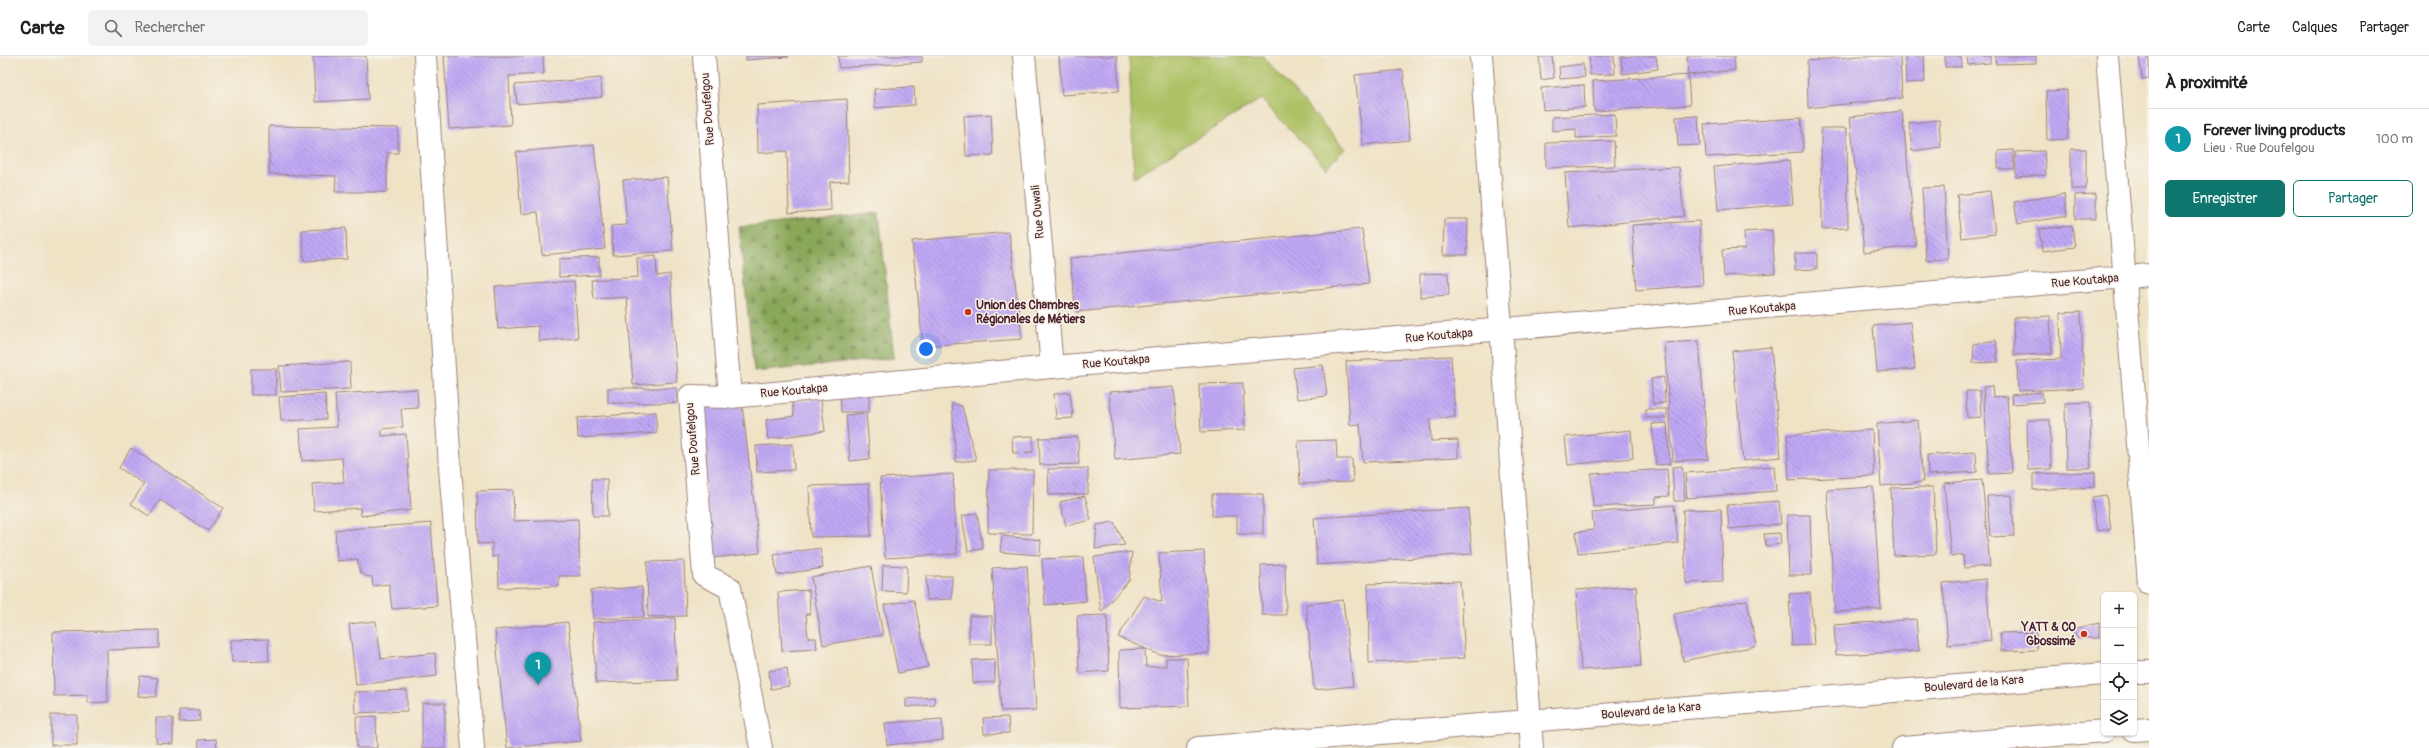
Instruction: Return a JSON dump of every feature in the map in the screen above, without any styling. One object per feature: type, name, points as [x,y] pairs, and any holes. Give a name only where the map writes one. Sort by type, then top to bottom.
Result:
[{"type":"street","points":[[425,56],[450,468],[473,748]]},
{"type":"street","name":"Rue Doufelgou","points":[[704,56],[730,397],[690,396],[704,575],[730,588],[761,748]]},
{"type":"street","name":"Rue Ouwali","points":[[1024,56],[1052,368]]},
{"type":"street","points":[[1481,56],[1532,748]]},
{"type":"street","points":[[2107,56],[2126,278],[2149,583]]},
{"type":"street","name":"Rue Koutakpa","points":[[730,397],[1052,368],[2149,275]]},
{"type":"street","points":[[2137,672],[2149,672]]},
{"type":"street","name":"Boulevard de la Kara","points":[[1198,748],[2101,674]]},
{"type":"street","points":[[2137,730],[2149,729]]},
{"type":"street","points":[[1903,748],[2101,732]]},
{"type":"green space","points":[[1129,56],[1263,56],[1345,149],[1326,168],[1261,99],[1134,177]]},
{"type":"green space","points":[[879,213],[894,358],[754,372],[739,227]]},
{"type":"building","points":[[313,56],[366,56],[368,99],[315,102]]},
{"type":"building","points":[[444,56],[543,56],[544,74],[509,76],[511,125],[449,129]]},
{"type":"building","points":[[746,56],[789,56],[789,57],[746,60]]},
{"type":"building","points":[[838,56],[922,56],[922,62],[839,68]]},
{"type":"building","points":[[1059,56],[1117,56],[1119,91],[1062,95]]},
{"type":"building","points":[[1552,56],[1554,78],[1541,80],[1539,57]]},
{"type":"building","points":[[1589,56],[1614,56],[1615,74],[1590,75]]},
{"type":"building","points":[[1656,56],[1658,69],[1623,74],[1621,57]]},
{"type":"building","points":[[1687,56],[1734,56],[1735,70],[1688,75]]},
{"type":"building","points":[[1858,56],[1900,56],[1902,98],[1808,108],[1807,61]]},
{"type":"building","points":[[1905,56],[1924,56],[1925,82],[1906,83]]},
{"type":"building","points":[[1945,56],[1961,56],[1961,67],[1945,67]]},
{"type":"building","points":[[1967,56],[1990,56],[1990,63],[1968,65]]},
{"type":"building","points":[[1995,56],[2036,56],[2036,63],[1996,64]]},
{"type":"building","points":[[2139,56],[2149,56],[2149,78],[2142,79]]},
{"type":"building","points":[[1583,64],[1585,77],[1560,79],[1559,67]]},
{"type":"building","points":[[1403,70],[1410,140],[1363,145],[1355,75]]},
{"type":"building","points":[[1688,75],[1690,105],[1594,111],[1593,81]]},
{"type":"building","points":[[601,78],[602,97],[517,104],[515,85]]},
{"type":"building","points":[[1584,85],[1585,107],[1543,110],[1541,88]]},
{"type":"building","points":[[914,87],[915,105],[875,108],[874,89]]},
{"type":"building","points":[[2067,90],[2068,139],[2047,140],[2046,91]]},
{"type":"building","points":[[847,99],[849,181],[830,182],[831,210],[789,213],[787,151],[758,153],[757,105]]},
{"type":"building","points":[[1902,111],[1916,246],[1864,252],[1850,117]]},
{"type":"building","points":[[991,114],[993,155],[966,156],[964,116]]},
{"type":"building","points":[[1615,114],[1616,136],[1576,138],[1576,129],[1552,131],[1552,117]]},
{"type":"building","points":[[1698,116],[1700,145],[1678,146],[1676,117]]},
{"type":"building","points":[[1801,118],[1803,152],[1706,157],[1704,124]]},
{"type":"building","points":[[1939,120],[1941,147],[1912,151],[1909,123]]},
{"type":"building","points":[[269,126],[398,128],[398,153],[387,153],[387,192],[335,192],[336,176],[269,174]]},
{"type":"building","points":[[1821,128],[1847,128],[1848,228],[1822,229]]},
{"type":"building","points":[[1614,141],[1615,166],[1546,168],[1546,143]]},
{"type":"building","points":[[594,145],[605,249],[542,255],[538,212],[521,214],[516,152]]},
{"type":"building","points":[[2071,149],[2086,149],[2086,189],[2071,189]]},
{"type":"building","points":[[2013,150],[2014,169],[1998,169],[1998,151]]},
{"type":"building","points":[[2044,151],[2046,175],[2016,177],[2015,152]]},
{"type":"building","points":[[1789,160],[1793,204],[1718,210],[1714,167]]},
{"type":"building","points":[[1679,167],[1684,216],[1569,228],[1565,173]]},
{"type":"building","points":[[667,177],[673,251],[613,255],[611,226],[627,225],[623,180]]},
{"type":"building","points":[[1944,187],[1948,259],[1926,260],[1922,188]]},
{"type":"building","points":[[1990,191],[1995,234],[1962,238],[1957,195]]},
{"type":"building","points":[[2064,194],[2067,216],[2018,224],[2014,202]]},
{"type":"building","points":[[2096,194],[2096,219],[2075,219],[2075,195]]},
{"type":"building","points":[[1444,219],[1468,219],[1467,255],[1443,255]]},
{"type":"building","points":[[1699,221],[1703,285],[1636,290],[1632,225]]},
{"type":"building","points":[[2072,226],[2075,247],[2042,251],[2039,229]]},
{"type":"building","points":[[346,228],[347,259],[304,261],[302,230]]},
{"type":"building","points":[[1362,229],[1369,284],[1076,312],[1070,258]]},
{"type":"building","points":[[1772,230],[1775,273],[1724,276],[1722,250],[1745,249],[1744,232]]},
{"type":"building","name":"Union des Chambres Régionales de Métiers","points":[[1009,232],[1022,339],[923,346],[912,241]]},
{"type":"building","points":[[1795,253],[1817,253],[1817,269],[1795,270]]},
{"type":"building","points":[[656,256],[657,276],[670,274],[677,382],[633,385],[627,297],[594,299],[592,280],[638,277],[637,258]]},
{"type":"building","points":[[599,257],[599,275],[559,277],[559,259]]},
{"type":"building","points":[[1448,273],[1449,295],[1420,297],[1420,274]]},
{"type":"building","points":[[574,281],[578,338],[539,341],[538,326],[498,329],[495,287]]},
{"type":"building","points":[[2081,312],[2084,388],[2018,391],[2017,361],[2061,359],[2060,313]]},
{"type":"building","points":[[2050,316],[2052,354],[2014,355],[2013,318]]},
{"type":"building","points":[[1910,322],[1915,369],[1877,372],[1873,326]]},
{"type":"building","points":[[1996,340],[1998,362],[1973,363],[1974,344]]},
{"type":"building","points":[[1699,341],[1708,459],[1673,461],[1664,343]]},
{"type":"building","points":[[1771,347],[1781,457],[1743,461],[1732,351]]},
{"type":"building","points":[[1451,356],[1455,417],[1430,419],[1431,441],[1458,440],[1458,458],[1363,462],[1360,424],[1350,425],[1346,361]]},
{"type":"building","points":[[350,362],[351,389],[281,392],[279,366]]},
{"type":"building","points":[[1323,365],[1327,396],[1297,399],[1293,368]]},
{"type":"building","points":[[251,369],[276,369],[276,395],[251,395]]},
{"type":"building","points":[[1664,377],[1665,403],[1653,404],[1651,379]]},
{"type":"building","points":[[1243,383],[1245,430],[1201,432],[1199,384]]},
{"type":"building","points":[[1992,386],[1993,397],[2007,396],[2012,473],[1989,474],[1983,387]]},
{"type":"building","points":[[1174,387],[1180,454],[1115,460],[1109,392]]},
{"type":"building","points":[[608,388],[677,388],[677,403],[608,403]]},
{"type":"building","points":[[417,389],[418,408],[401,409],[403,427],[382,429],[382,436],[406,434],[411,510],[361,516],[360,508],[314,511],[312,484],[344,482],[342,458],[302,461],[300,429],[337,427],[335,394]]},
{"type":"building","points":[[840,390],[869,390],[869,412],[841,412]]},
{"type":"building","points":[[1966,391],[1980,391],[1981,417],[1967,418]]},
{"type":"building","points":[[1070,392],[1073,418],[1056,419],[1054,394]]},
{"type":"building","points":[[2042,392],[2043,402],[2012,404],[2011,395]]},
{"type":"building","points":[[325,394],[326,419],[281,421],[279,397]]},
{"type":"building","points":[[821,399],[825,431],[768,439],[766,420],[794,416],[792,402]]},
{"type":"building","points":[[2090,402],[2091,468],[2066,468],[2065,403]]},
{"type":"building","points":[[952,403],[962,406],[976,460],[956,462]]},
{"type":"building","points":[[742,404],[760,553],[713,558],[696,409]]},
{"type":"building","points":[[1646,409],[1667,409],[1667,418],[1646,418]]},
{"type":"building","points":[[656,412],[657,433],[578,438],[577,418]]},
{"type":"building","points":[[866,413],[870,459],[850,461],[846,415]]},
{"type":"building","points":[[1918,420],[1923,482],[1881,486],[1877,424]]},
{"type":"building","points":[[2027,420],[2050,420],[2051,469],[2028,470]]},
{"type":"building","points":[[1667,423],[1670,464],[1656,465],[1652,424]]},
{"type":"building","points":[[1631,430],[1633,458],[1568,465],[1565,437]]},
{"type":"building","points":[[1872,430],[1874,476],[1789,480],[1787,435]]},
{"type":"building","points":[[1033,436],[1033,452],[1013,453],[1012,437]]},
{"type":"building","points":[[1078,437],[1079,464],[1040,465],[1039,438]]},
{"type":"building","points":[[1336,440],[1337,459],[1352,459],[1353,482],[1300,484],[1298,441]]},
{"type":"building","points":[[793,444],[794,470],[757,472],[756,446]]},
{"type":"building","points":[[131,448],[223,508],[208,531],[160,500],[149,516],[131,504],[144,484],[119,468]]},
{"type":"building","points":[[1976,452],[1977,472],[1928,475],[1927,455]]},
{"type":"building","points":[[1682,466],[1685,501],[1674,501],[1672,467]]},
{"type":"building","points":[[1774,466],[1776,491],[1687,498],[1685,473]]},
{"type":"building","points":[[1088,468],[1088,494],[1049,495],[1048,469]]},
{"type":"building","points":[[1667,469],[1669,496],[1656,497],[1656,504],[1593,507],[1591,474]]},
{"type":"building","points":[[989,470],[1033,470],[1032,534],[988,533]]},
{"type":"building","points":[[2095,472],[2095,487],[2033,490],[2033,474]]},
{"type":"building","points":[[953,474],[957,554],[885,558],[880,478]]},
{"type":"building","points":[[592,479],[607,479],[608,516],[593,516]]},
{"type":"building","points":[[1982,480],[1990,566],[1964,568],[1963,555],[1951,557],[1944,483]]},
{"type":"building","points":[[869,484],[871,536],[811,537],[809,486]]},
{"type":"building","points":[[1873,487],[1881,609],[1835,612],[1827,490]]},
{"type":"building","points":[[1933,487],[1936,554],[1894,556],[1891,488]]},
{"type":"building","points":[[513,490],[514,521],[578,519],[580,576],[559,576],[559,586],[499,588],[498,556],[492,557],[492,543],[478,544],[477,491]]},
{"type":"building","points":[[1212,494],[1263,494],[1263,534],[1237,534],[1237,516],[1212,516]]},
{"type":"building","points":[[2012,495],[2014,536],[1990,537],[1987,496]]},
{"type":"building","points":[[2106,495],[2111,529],[2097,531],[2092,497]]},
{"type":"building","points":[[1085,496],[1091,520],[1066,526],[1060,502]]},
{"type":"building","points":[[1779,501],[1781,524],[1729,529],[1727,505]]},
{"type":"building","points":[[1674,505],[1678,543],[1578,553],[1576,532],[1594,530],[1592,513]]},
{"type":"building","points":[[1468,508],[1472,554],[1317,565],[1314,518]]},
{"type":"building","points":[[1721,509],[1723,582],[1686,583],[1683,510]]},
{"type":"building","points":[[977,513],[983,549],[968,551],[962,516]]},
{"type":"building","points":[[1787,515],[1810,515],[1812,575],[1789,575]]},
{"type":"building","points":[[1114,522],[1125,545],[1095,549],[1097,525]]},
{"type":"building","points":[[431,523],[437,606],[392,609],[389,584],[373,586],[372,577],[365,576],[360,572],[357,559],[337,561],[335,530]]},
{"type":"building","points":[[1780,533],[1781,544],[1766,546],[1764,534]]},
{"type":"building","points":[[1002,536],[1041,540],[1040,555],[1000,552]]},
{"type":"building","points":[[820,548],[823,568],[777,575],[774,555]]},
{"type":"building","points":[[1204,551],[1209,653],[1160,655],[1118,637],[1144,596],[1162,602],[1159,553]]},
{"type":"building","points":[[1132,552],[1129,580],[1101,612],[1094,557]]},
{"type":"building","points":[[1083,557],[1086,601],[1045,605],[1042,559]]},
{"type":"building","points":[[684,561],[686,616],[648,617],[647,562]]},
{"type":"building","points":[[1285,564],[1286,615],[1262,615],[1261,565]]},
{"type":"building","points":[[883,565],[907,566],[906,592],[882,591]]},
{"type":"building","points":[[871,566],[883,635],[823,645],[811,577]]},
{"type":"building","points":[[1027,566],[1036,710],[1001,711],[992,568]]},
{"type":"building","points":[[926,576],[952,576],[952,599],[927,600]]},
{"type":"building","points":[[1986,579],[1991,641],[1948,645],[1943,583]]},
{"type":"building","points":[[1460,581],[1465,658],[1369,663],[1368,584]]},
{"type":"building","points":[[1636,586],[1641,666],[1581,670],[1576,590]]},
{"type":"building","points":[[642,587],[644,617],[593,619],[591,590]]},
{"type":"building","points":[[809,590],[810,614],[806,614],[808,638],[816,638],[817,649],[782,651],[778,592]]},
{"type":"building","points":[[1810,593],[1814,645],[1792,646],[1789,594]]},
{"type":"building","points":[[914,600],[928,667],[898,673],[884,605]]},
{"type":"building","points":[[1343,600],[1353,686],[1314,690],[1306,604]]},
{"type":"building","points":[[1747,600],[1756,646],[1683,661],[1674,614]]},
{"type":"building","points":[[1107,615],[1109,671],[1079,673],[1077,616]]},
{"type":"building","points":[[969,616],[992,616],[992,644],[969,644]]},
{"type":"building","points":[[675,618],[677,680],[596,683],[593,622]]},
{"type":"building","points":[[1916,619],[1919,651],[1836,655],[1834,625]]},
{"type":"building","points":[[376,621],[381,659],[435,653],[437,676],[356,685],[349,624]]},
{"type":"building","points":[[568,622],[581,741],[507,748],[495,630]]},
{"type":"building","points":[[2099,623],[2099,638],[2078,638],[2072,629]]},
{"type":"building","points":[[159,630],[159,648],[107,650],[108,702],[88,703],[88,695],[54,696],[53,632]]},
{"type":"building","points":[[2036,632],[2037,650],[2001,651],[2000,633]]},
{"type":"building","points":[[268,639],[269,661],[232,662],[231,640]]},
{"type":"building","points":[[1145,649],[1146,667],[1166,666],[1166,658],[1187,658],[1189,706],[1120,708],[1119,650]]},
{"type":"building","points":[[995,659],[995,682],[973,683],[972,660]]},
{"type":"building","points":[[787,668],[789,686],[771,689],[769,671]]},
{"type":"building","points":[[140,676],[158,678],[156,697],[138,696]]},
{"type":"building","points":[[407,690],[407,711],[355,713],[354,692]]},
{"type":"building","points":[[934,697],[935,705],[906,707],[906,699]]},
{"type":"building","points":[[422,703],[445,703],[445,748],[422,748]]},
{"type":"building","points":[[179,710],[199,710],[200,721],[179,722]]},
{"type":"building","points":[[51,715],[77,715],[77,745],[51,745]]},
{"type":"building","points":[[376,716],[377,748],[357,748],[356,717]]},
{"type":"building","points":[[1008,717],[1009,733],[984,734],[983,718]]},
{"type":"building","points":[[156,718],[173,718],[173,744],[156,743]]},
{"type":"building","points":[[942,719],[943,740],[887,745],[885,723]]},
{"type":"building","points":[[216,739],[217,748],[199,748],[198,740]]},
{"type":"place","name":"Union des Chambres Régionales de Métiers","points":[[968,312]]},
{"type":"place","name":"YATT & CO Gbossimé","points":[[2084,634]]},
{"type":"place","name":"Forever living products","points":[[538,685]]}]
